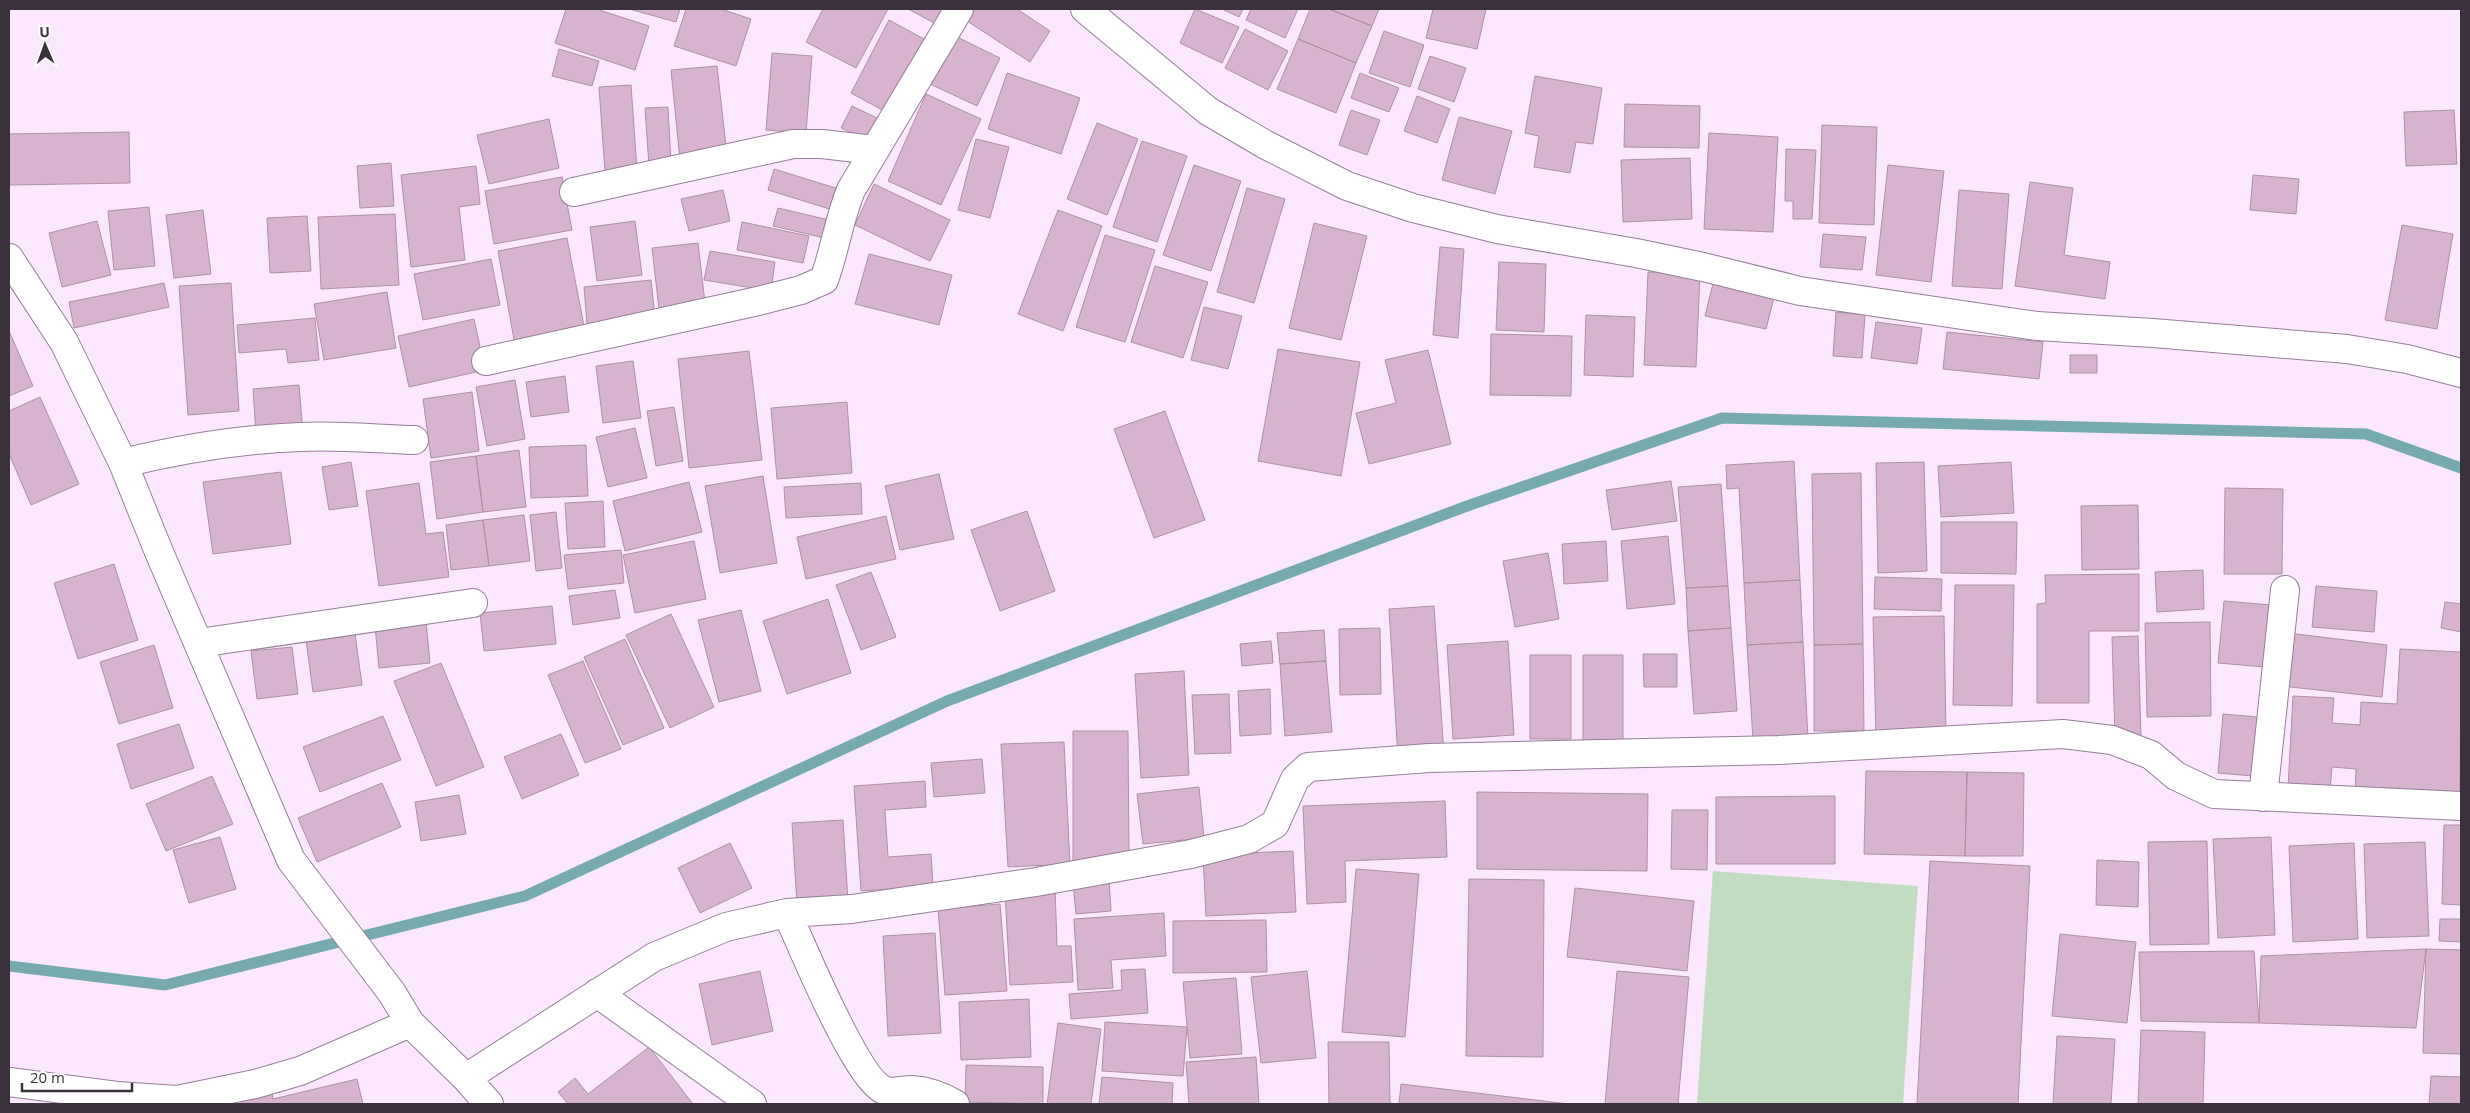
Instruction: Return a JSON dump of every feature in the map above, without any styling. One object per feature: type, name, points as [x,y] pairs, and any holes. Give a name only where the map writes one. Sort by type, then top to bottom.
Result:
[{"type":"street","points":[[486,361],[758,301],[801,290],[824,280],[834,255],[842,213],[851,190],[959,9]]},
{"type":"street","points":[[1088,10],[1208,112],[1266,145],[1347,186],[1412,208],[1497,229],[1636,252],[1800,291],[2037,326],[2153,333],[2347,349],[2407,359],[2461,373]]},
{"type":"street","points":[[574,192],[793,144],[822,144],[874,150]]},
{"type":"street","points":[[9,258],[64,342],[123,463],[291,860],[392,993],[410,1023],[466,1078],[489,1104]]},
{"type":"street","points":[[123,463],[172,452],[264,440],[302,437],[414,440]]},
{"type":"street","points":[[2262,797],[2285,590]]},
{"type":"street","points":[[199,643],[473,603]]},
{"type":"street","points":[[466,1078],[654,957],[726,927],[787,913],[852,909],[1036,882],[1191,854],[1249,839],[1274,824],[1295,780],[1308,767],[1429,758],[1779,750],[2063,734],[2112,740],[2152,755],[2176,776],[2214,794],[2461,806]]},
{"type":"street","points":[[787,913],[849,1047],[871,1081],[886,1091],[914,1090],[945,1098],[955,1104]]},
{"type":"street","points":[[597,993],[752,1104]]},
{"type":"street","points":[[9,1082],[117,1096],[177,1100],[255,1084],[300,1071],[410,1023]]},
{"type":"green space","points":[[1713,871],[1918,886],[1903,1104],[1697,1104]]},
{"type":"building","points":[[566,9],[596,9],[649,26],[635,70],[555,43]]},
{"type":"building","points":[[629,9],[680,9],[676,22]]},
{"type":"building","points":[[686,9],[721,9],[751,19],[736,66],[674,46]]},
{"type":"building","points":[[823,9],[888,9],[856,68],[806,42]]},
{"type":"building","points":[[908,9],[946,9],[938,25]]},
{"type":"building","points":[[975,9],[1017,9],[1050,31],[1030,62],[967,21]]},
{"type":"building","points":[[1195,9],[1239,27],[1222,63],[1180,43]]},
{"type":"building","points":[[1222,9],[1243,9],[1239,17]]},
{"type":"building","points":[[1251,9],[1298,9],[1285,38],[1246,20]]},
{"type":"building","points":[[1310,9],[1329,9],[1372,26],[1356,63],[1298,39]]},
{"type":"building","points":[[1329,9],[1379,9],[1372,26]]},
{"type":"building","points":[[1433,9],[1486,9],[1477,49],[1426,38]]},
{"type":"building","points":[[889,20],[924,39],[886,112],[851,93]]},
{"type":"building","points":[[1245,29],[1288,51],[1268,90],[1225,68]]},
{"type":"building","points":[[1384,31],[1424,45],[1410,87],[1369,73]]},
{"type":"building","points":[[953,35],[1000,58],[977,106],[930,84]]},
{"type":"building","points":[[1298,39],[1356,63],[1336,113],[1277,89]]},
{"type":"building","points":[[559,49],[599,61],[592,86],[552,76]]},
{"type":"building","points":[[772,53],[812,56],[806,133],[766,130]]},
{"type":"building","points":[[1430,56],[1466,68],[1454,102],[1418,89]]},
{"type":"building","points":[[717,66],[727,155],[680,160],[671,70]]},
{"type":"building","points":[[1007,73],[1080,98],[1061,154],[988,129]]},
{"type":"building","points":[[1360,73],[1399,88],[1389,112],[1351,98]]},
{"type":"building","points":[[1535,76],[1602,88],[1593,144],[1576,142],[1570,173],[1534,167],[1539,136],[1525,133]]},
{"type":"building","points":[[631,85],[637,170],[605,172],[599,87]]},
{"type":"building","points":[[926,94],[981,119],[941,205],[888,181]]},
{"type":"building","points":[[1417,96],[1450,109],[1437,143],[1404,131]]},
{"type":"building","points":[[1625,104],[1700,106],[1699,148],[1624,147]]},
{"type":"building","points":[[852,106],[881,120],[870,142],[841,128]]},
{"type":"building","points":[[668,107],[671,164],[649,166],[645,108]]},
{"type":"building","points":[[1351,110],[1380,120],[1367,155],[1339,145]]},
{"type":"building","points":[[2454,110],[2457,164],[2406,166],[2404,112]]},
{"type":"building","points":[[1459,117],[1512,131],[1495,194],[1442,180]]},
{"type":"building","points":[[549,119],[559,168],[489,184],[477,135]]},
{"type":"building","points":[[1097,123],[1138,139],[1107,215],[1067,199]]},
{"type":"building","points":[[1822,125],[1877,127],[1874,225],[1819,223]]},
{"type":"building","points":[[129,132],[130,183],[9,185],[9,134]]},
{"type":"building","points":[[1709,133],[1778,137],[1773,232],[1704,229]]},
{"type":"building","points":[[976,139],[1009,147],[990,218],[958,210]]},
{"type":"building","points":[[1142,141],[1187,156],[1157,242],[1113,227]]},
{"type":"building","points":[[1786,149],[1816,150],[1812,219],[1793,219],[1793,201],[1785,201]]},
{"type":"building","points":[[1690,158],[1692,219],[1623,222],[1621,160]]},
{"type":"building","points":[[391,163],[394,206],[360,208],[357,166]]},
{"type":"building","points":[[1194,165],[1241,181],[1211,271],[1163,255]]},
{"type":"building","points":[[1888,165],[1944,171],[1931,282],[1876,275]]},
{"type":"building","points":[[476,166],[480,204],[459,207],[465,260],[411,267],[401,175]]},
{"type":"building","points":[[774,169],[842,190],[836,211],[768,190]]},
{"type":"building","points":[[2253,175],[2299,179],[2296,214],[2250,210]]},
{"type":"building","points":[[562,177],[572,230],[494,244],[485,191]]},
{"type":"building","points":[[2030,182],[2073,188],[2064,255],[2110,262],[2105,299],[2015,286]]},
{"type":"building","points":[[874,184],[950,220],[930,261],[855,225]]},
{"type":"building","points":[[1247,188],[1285,199],[1254,303],[1217,292]]},
{"type":"building","points":[[723,190],[730,221],[689,231],[681,199]]},
{"type":"building","points":[[1959,190],[2009,194],[2002,289],[1952,286]]},
{"type":"building","points":[[149,207],[155,266],[114,270],[108,211]]},
{"type":"building","points":[[778,208],[833,221],[829,239],[773,226]]},
{"type":"building","points":[[203,210],[211,274],[174,278],[166,215]]},
{"type":"building","points":[[1058,210],[1102,226],[1063,331],[1018,314]]},
{"type":"building","points":[[395,214],[399,285],[321,289],[318,217]]},
{"type":"building","points":[[307,216],[311,271],[270,273],[267,218]]},
{"type":"building","points":[[97,221],[111,275],[62,287],[49,233]]},
{"type":"building","points":[[635,221],[642,275],[597,281],[590,227]]},
{"type":"building","points":[[742,222],[809,236],[803,263],[737,250]]},
{"type":"building","points":[[1314,223],[1367,236],[1341,340],[1289,328]]},
{"type":"building","points":[[2402,225],[2453,234],[2437,329],[2385,320]]},
{"type":"building","points":[[1823,234],[1866,237],[1862,270],[1820,267]]},
{"type":"building","points":[[1105,235],[1155,250],[1125,342],[1076,327]]},
{"type":"building","points":[[567,238],[585,331],[515,345],[498,251]]},
{"type":"building","points":[[698,243],[705,303],[659,309],[652,248]]},
{"type":"building","points":[[1440,247],[1464,249],[1458,338],[1433,335]]},
{"type":"building","points":[[710,251],[775,262],[771,291],[704,280]]},
{"type":"building","points":[[869,254],[952,275],[939,325],[855,304]]},
{"type":"building","points":[[491,259],[500,305],[423,320],[414,274]]},
{"type":"building","points":[[1499,262],[1546,264],[1544,332],[1496,330]]},
{"type":"building","points":[[1155,266],[1208,282],[1183,358],[1131,342]]},
{"type":"building","points":[[1648,272],[1700,274],[1696,367],[1644,365]]},
{"type":"building","points":[[1715,275],[1776,290],[1766,329],[1705,316]]},
{"type":"building","points":[[651,280],[655,317],[587,324],[584,287]]},
{"type":"building","points":[[164,283],[169,307],[74,328],[69,302]]},
{"type":"building","points":[[231,283],[239,411],[188,415],[179,286]]},
{"type":"building","points":[[387,292],[396,348],[324,360],[314,304]]},
{"type":"building","points":[[1204,307],[1242,316],[1228,369],[1191,360]]},
{"type":"building","points":[[1836,312],[1865,315],[1862,358],[1833,356]]},
{"type":"building","points":[[1586,315],[1635,317],[1633,377],[1584,375]]},
{"type":"building","points":[[315,318],[319,360],[288,363],[286,349],[239,353],[237,325]]},
{"type":"building","points":[[474,319],[485,370],[409,387],[398,336]]},
{"type":"building","points":[[1876,322],[1922,328],[1917,364],[1871,358]]},
{"type":"building","points":[[9,331],[33,386],[9,396]]},
{"type":"building","points":[[1947,332],[2043,342],[2039,379],[1943,369]]},
{"type":"building","points":[[1491,334],[1572,336],[1571,396],[1490,395]]},
{"type":"building","points":[[1278,349],[1360,362],[1341,476],[1258,461]]},
{"type":"building","points":[[1428,350],[1451,444],[1369,464],[1356,413],[1396,403],[1385,360]]},
{"type":"building","points":[[749,351],[762,460],[689,468],[678,359]]},
{"type":"building","points":[[2070,355],[2097,355],[2097,373],[2070,373]]},
{"type":"building","points":[[633,361],[641,418],[603,423],[596,366]]},
{"type":"building","points":[[565,376],[569,412],[531,417],[526,382]]},
{"type":"building","points":[[515,380],[525,439],[487,446],[476,387]]},
{"type":"building","points":[[299,385],[303,433],[256,436],[253,389]]},
{"type":"building","points":[[472,392],[479,451],[431,458],[423,399]]},
{"type":"building","points":[[40,397],[79,484],[31,505],[9,454],[9,411]]},
{"type":"building","points":[[847,402],[852,473],[777,479],[771,408]]},
{"type":"building","points":[[674,407],[683,461],[656,466],[647,411]]},
{"type":"building","points":[[1165,411],[1205,520],[1154,538],[1114,429]]},
{"type":"building","points":[[635,428],[647,478],[608,487],[596,437]]},
{"type":"building","points":[[586,445],[588,496],[531,498],[529,447]]},
{"type":"building","points":[[519,450],[526,507],[483,512],[476,456]]},
{"type":"building","points":[[476,456],[483,512],[437,519],[430,462]]},
{"type":"building","points":[[1794,461],[1800,580],[1744,583],[1739,488],[1727,489],[1726,465]]},
{"type":"building","points":[[351,462],[358,506],[329,510],[322,467]]},
{"type":"building","points":[[1924,462],[1927,571],[1878,573],[1876,463]]},
{"type":"building","points":[[2011,462],[2014,513],[1941,517],[1938,466]]},
{"type":"building","points":[[281,472],[291,544],[213,554],[203,482]]},
{"type":"building","points":[[1861,473],[1863,644],[1814,645],[1812,474]]},
{"type":"building","points":[[939,474],[954,539],[900,550],[885,486]]},
{"type":"building","points":[[763,476],[777,563],[720,573],[705,486]]},
{"type":"building","points":[[1671,481],[1677,521],[1612,530],[1606,490]]},
{"type":"building","points":[[689,482],[702,532],[625,551],[613,501]]},
{"type":"building","points":[[419,483],[426,534],[443,532],[449,577],[379,586],[366,491]]},
{"type":"building","points":[[861,483],[862,514],[786,518],[784,487]]},
{"type":"building","points":[[1721,484],[1728,586],[1686,588],[1678,487]]},
{"type":"building","points":[[2225,488],[2283,489],[2282,574],[2224,574]]},
{"type":"building","points":[[603,501],[605,547],[568,549],[565,503]]},
{"type":"building","points":[[2138,505],[2139,569],[2082,570],[2081,506]]},
{"type":"building","points":[[1027,511],[1055,591],[1000,611],[971,530]]},
{"type":"building","points":[[556,512],[562,568],[536,571],[530,515]]},
{"type":"building","points":[[524,515],[530,561],[489,566],[483,520]]},
{"type":"building","points":[[886,516],[896,559],[806,579],[797,537]]},
{"type":"building","points":[[483,520],[489,566],[451,570],[446,525]]},
{"type":"building","points":[[1941,522],[2017,522],[2016,574],[1941,573]]},
{"type":"building","points":[[1668,536],[1675,604],[1627,609],[1621,541]]},
{"type":"building","points":[[694,541],[706,599],[635,613],[623,555]]},
{"type":"building","points":[[1606,541],[1608,581],[1564,584],[1562,544]]},
{"type":"building","points":[[621,550],[624,583],[568,589],[564,555]]},
{"type":"building","points":[[1548,553],[1559,619],[1515,627],[1503,561]]},
{"type":"building","points":[[114,564],[138,640],[78,659],[54,583]]},
{"type":"building","points":[[2203,570],[2204,609],[2157,612],[2155,572]]},
{"type":"building","points":[[871,572],[896,637],[861,650],[836,585]]},
{"type":"building","points":[[2139,574],[2139,631],[2089,631],[2089,703],[2037,703],[2037,604],[2046,603],[2045,575]]},
{"type":"building","points":[[1875,577],[1942,579],[1941,611],[1874,609]]},
{"type":"building","points":[[1800,580],[1803,642],[1747,645],[1744,583]]},
{"type":"building","points":[[1955,585],[2014,585],[2012,706],[1953,705]]},
{"type":"building","points":[[1728,586],[1731,628],[1688,631],[1686,588]]},
{"type":"building","points":[[2316,586],[2377,591],[2374,632],[2312,627]]},
{"type":"building","points":[[615,590],[620,618],[573,625],[569,596]]},
{"type":"building","points":[[828,599],[851,673],[787,694],[763,621]]},
{"type":"building","points":[[2224,601],[2271,605],[2265,667],[2218,663]]},
{"type":"building","points":[[2445,602],[2461,604],[2461,632],[2441,628]]},
{"type":"building","points":[[552,606],[556,644],[484,651],[480,613]]},
{"type":"building","points":[[1434,606],[1444,755],[1398,758],[1389,609]]},
{"type":"building","points":[[741,610],[761,691],[719,702],[698,620]]},
{"type":"building","points":[[671,614],[714,707],[670,728],[626,635]]},
{"type":"building","points":[[1944,616],[1946,735],[1876,737],[1873,617]]},
{"type":"building","points":[[426,621],[430,663],[379,668],[375,626]]},
{"type":"building","points":[[2210,622],[2211,716],[2147,717],[2145,623]]},
{"type":"building","points":[[1380,628],[1381,694],[1340,695],[1339,629]]},
{"type":"building","points":[[1731,628],[1737,711],[1694,714],[1688,631]]},
{"type":"building","points":[[1324,630],[1326,661],[1280,664],[1277,633]]},
{"type":"building","points":[[2288,633],[2387,645],[2382,697],[2281,686]]},
{"type":"building","points":[[355,634],[362,685],[313,692],[306,640]]},
{"type":"building","points":[[2138,636],[2141,737],[2115,737],[2112,637]]},
{"type":"building","points":[[625,639],[664,728],[623,745],[584,657]]},
{"type":"building","points":[[1271,641],[1273,663],[1242,666],[1240,644]]},
{"type":"building","points":[[1508,641],[1514,735],[1453,739],[1447,645]]},
{"type":"building","points":[[1803,642],[1808,738],[1753,740],[1747,645]]},
{"type":"building","points":[[1863,644],[1864,731],[1814,731],[1814,645]]},
{"type":"building","points":[[154,645],[173,708],[119,724],[100,662]]},
{"type":"building","points":[[292,647],[298,694],[257,699],[251,651]]},
{"type":"building","points":[[2400,649],[2461,652],[2460,801],[2355,795],[2356,769],[2332,767],[2330,790],[2288,788],[2293,696],[2334,698],[2332,723],[2360,725],[2361,702],[2397,704]]},
{"type":"building","points":[[1643,654],[1677,654],[1677,687],[1644,687]]},
{"type":"building","points":[[1530,655],[1571,655],[1571,739],[1530,739]]},
{"type":"building","points":[[1583,655],[1623,655],[1623,742],[1583,743]]},
{"type":"building","points":[[583,661],[621,749],[585,763],[548,675]]},
{"type":"building","points":[[1326,661],[1332,732],[1285,736],[1280,664]]},
{"type":"building","points":[[441,663],[484,767],[436,786],[394,681]]},
{"type":"building","points":[[1184,671],[1189,775],[1141,778],[1135,674]]},
{"type":"building","points":[[1270,689],[1271,734],[1240,736],[1238,691]]},
{"type":"building","points":[[1229,694],[1231,753],[1195,754],[1192,695]]},
{"type":"building","points":[[2223,714],[2258,717],[2253,776],[2218,773]]},
{"type":"building","points":[[383,716],[401,760],[320,792],[303,747]]},
{"type":"building","points":[[179,724],[194,768],[131,789],[117,744]]},
{"type":"building","points":[[1073,731],[1128,731],[1129,862],[1073,862]]},
{"type":"building","points":[[561,734],[579,775],[522,799],[504,757]]},
{"type":"building","points":[[1064,742],[1070,864],[1008,867],[1001,744]]},
{"type":"building","points":[[982,759],[985,793],[934,797],[931,763]]},
{"type":"building","points":[[1866,771],[1967,772],[1965,856],[1864,854]]},
{"type":"building","points":[[1967,772],[2024,773],[2023,856],[1965,856]]},
{"type":"building","points":[[212,776],[233,824],[166,851],[146,804]]},
{"type":"building","points":[[925,781],[926,807],[885,810],[888,857],[931,854],[933,886],[861,891],[854,786]]},
{"type":"building","points":[[382,783],[401,827],[317,862],[298,818]]},
{"type":"building","points":[[1199,787],[1204,838],[1143,844],[1137,794]]},
{"type":"building","points":[[1477,792],[1648,794],[1647,871],[1477,869]]},
{"type":"building","points":[[459,795],[466,834],[421,841],[415,802]]},
{"type":"building","points":[[1835,796],[1835,864],[1716,864],[1716,797]]},
{"type":"building","points":[[1445,801],[1447,857],[1345,861],[1346,902],[1307,904],[1303,806]]},
{"type":"building","points":[[1672,810],[1708,810],[1707,870],[1671,869]]},
{"type":"building","points":[[843,820],[848,902],[797,905],[792,823]]},
{"type":"building","points":[[2444,825],[2461,825],[2461,905],[2442,904]]},
{"type":"building","points":[[220,837],[236,889],[189,903],[173,850]]},
{"type":"building","points":[[2271,837],[2275,935],[2218,938],[2213,839]]},
{"type":"building","points":[[2207,841],[2209,944],[2150,945],[2148,842]]},
{"type":"building","points":[[2425,842],[2429,936],[2367,938],[2364,844]]},
{"type":"building","points":[[730,843],[752,888],[700,913],[678,868]]},
{"type":"building","points":[[2354,843],[2358,939],[2293,942],[2289,846]]},
{"type":"building","points":[[1293,851],[1296,912],[1206,916],[1203,855]]},
{"type":"building","points":[[2097,860],[2139,862],[2138,907],[2096,905]]},
{"type":"building","points":[[1930,861],[2030,866],[2018,1104],[1917,1104]]},
{"type":"building","points":[[1356,869],[1419,874],[1405,1037],[1342,1032]]},
{"type":"building","points":[[1469,879],[1544,880],[1543,1057],[1466,1056]]},
{"type":"building","points":[[1109,880],[1111,911],[1076,914],[1073,882]]},
{"type":"building","points":[[1055,888],[1057,946],[1071,946],[1073,982],[1010,985],[1005,891]]},
{"type":"building","points":[[1575,888],[1694,901],[1687,971],[1567,957]]},
{"type":"building","points":[[1000,904],[1007,991],[945,995],[938,909]]},
{"type":"building","points":[[1164,913],[1166,956],[1111,960],[1113,988],[1078,990],[1074,919]]},
{"type":"building","points":[[2440,919],[2461,919],[2461,942],[2439,941]]},
{"type":"building","points":[[1266,920],[1267,972],[1173,973],[1173,921]]},
{"type":"building","points":[[935,933],[941,1033],[888,1036],[883,936]]},
{"type":"building","points":[[2060,934],[2136,942],[2127,1023],[2052,1016]]},
{"type":"building","points":[[2426,949],[2416,1028],[2259,1023],[2261,956]]},
{"type":"building","points":[[2426,949],[2461,950],[2461,1054],[2423,1053]]},
{"type":"building","points":[[2254,951],[2259,1023],[2141,1021],[2139,952]]},
{"type":"building","points":[[1145,969],[1148,1013],[1071,1019],[1069,994],[1122,990],[1121,970]]},
{"type":"building","points":[[760,971],[773,1031],[712,1045],[699,984]]},
{"type":"building","points":[[1307,971],[1316,1058],[1261,1063],[1251,977]]},
{"type":"building","points":[[1617,971],[1689,977],[1678,1104],[1605,1104]]},
{"type":"building","points":[[1236,978],[1242,1054],[1190,1058],[1183,982]]},
{"type":"building","points":[[1029,999],[1031,1057],[961,1060],[959,1002]]},
{"type":"building","points":[[1105,1022],[1187,1027],[1183,1076],[1102,1071]]},
{"type":"building","points":[[1058,1023],[1101,1029],[1091,1104],[1047,1104]]},
{"type":"building","points":[[2141,1030],[2205,1032],[2203,1104],[2138,1104]]},
{"type":"building","points":[[2057,1036],[2115,1039],[2111,1104],[2053,1104]]},
{"type":"building","points":[[1328,1042],[1389,1042],[1390,1104],[1329,1104]]},
{"type":"building","points":[[649,1047],[693,1104],[568,1104],[558,1092],[575,1078],[588,1094]]},
{"type":"building","points":[[1256,1057],[1259,1104],[1189,1104],[1186,1062]]},
{"type":"building","points":[[966,1065],[1043,1067],[1043,1104],[965,1102]]},
{"type":"building","points":[[2431,1076],[2461,1077],[2461,1104],[2429,1104]]},
{"type":"building","points":[[1102,1077],[1173,1083],[1172,1104],[1099,1104]]},
{"type":"building","points":[[357,1079],[363,1104],[242,1104],[241,1101],[272,1093],[273,1099]]},
{"type":"building","points":[[1401,1084],[1569,1104],[1399,1104]]},
{"type":"waterway","points":[[9,966],[165,985],[525,896],[947,701],[1467,506],[1722,418],[2366,434],[2461,468]]}]
